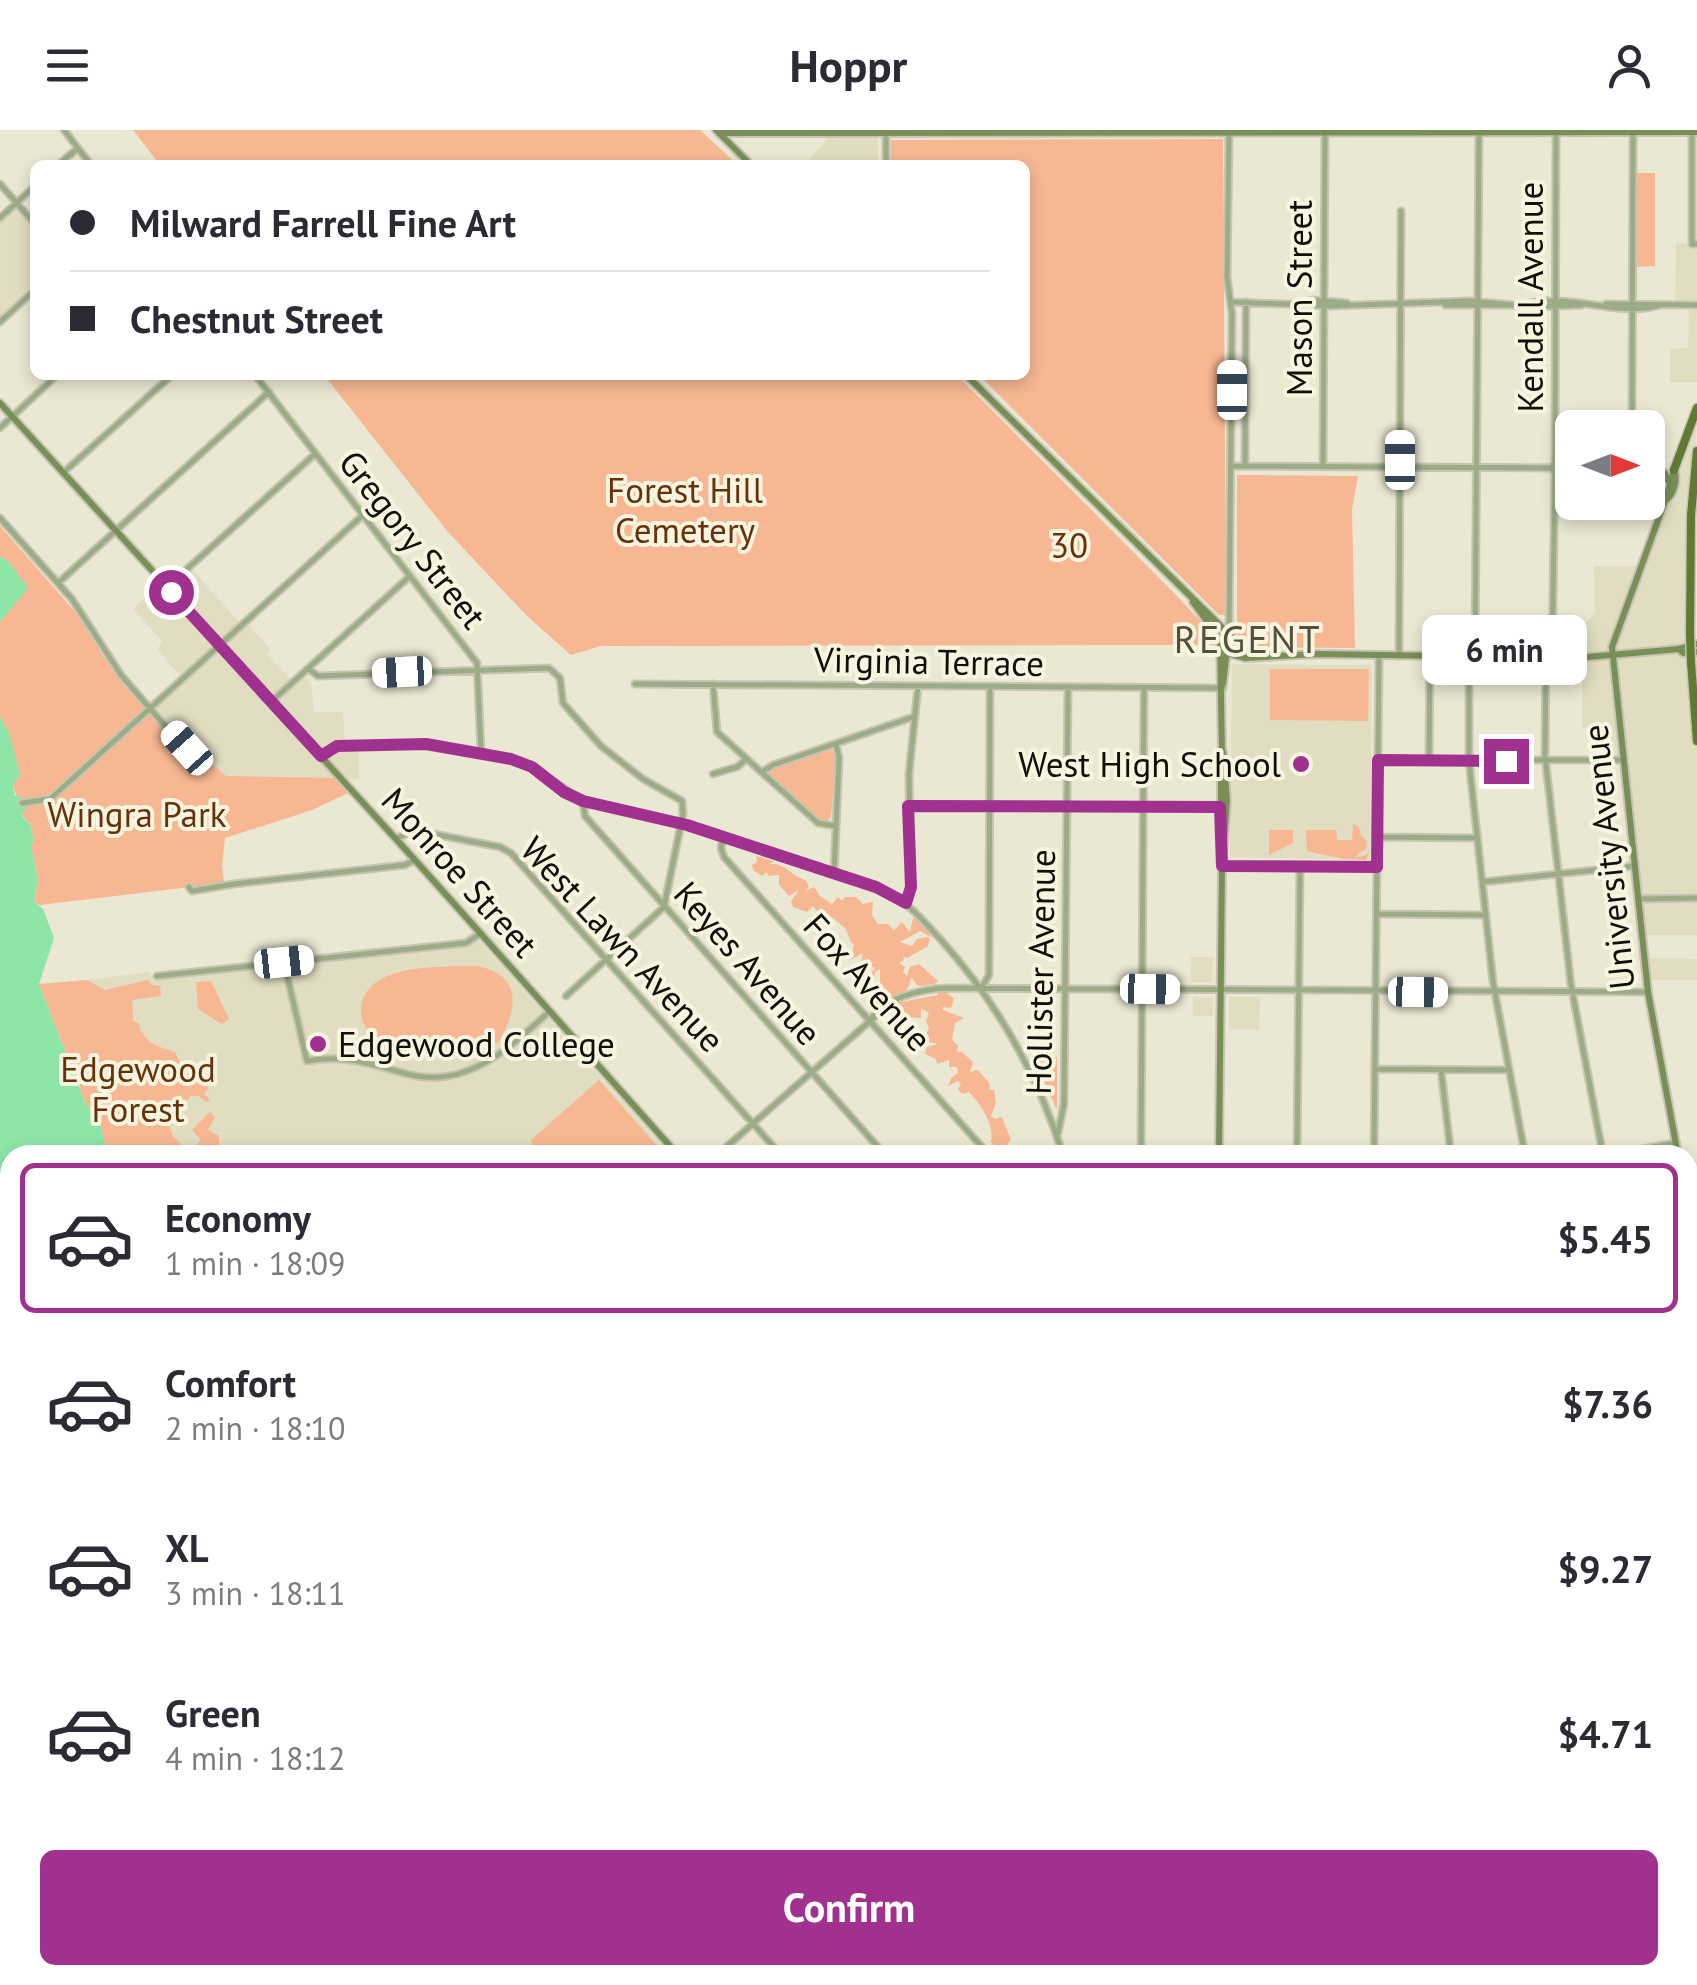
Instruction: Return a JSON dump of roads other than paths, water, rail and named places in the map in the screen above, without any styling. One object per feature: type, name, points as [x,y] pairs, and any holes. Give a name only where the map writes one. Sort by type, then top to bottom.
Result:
[{"type":"main road","points":[[1674,470],[1697,408]]},
{"type":"main road","points":[[1697,451],[1692,502],[1690,634],[1697,741]]},
{"type":"street","points":[[64,130],[88,160]]},
{"type":"street","points":[[718,131],[1695,132],[1692,244],[1697,244]]},
{"type":"street","points":[[718,131],[746,160]]},
{"type":"street","points":[[886,131],[886,160]]},
{"type":"street","points":[[1222,687],[1230,607],[1229,131]]},
{"type":"street","name":"Mason Street","points":[[1323,467],[1326,131]]},
{"type":"street","points":[[1479,131],[1469,761],[1494,993],[1522,1145]]},
{"type":"street","name":"Kendall Avenue","points":[[1555,410],[1556,131]]},
{"type":"street","points":[[1632,132],[1632,410]]},
{"type":"street","points":[[64,160],[78,148]]},
{"type":"street","points":[[0,184],[30,218]]},
{"type":"street","points":[[0,218],[30,190]]},
{"type":"street","points":[[1398,656],[1401,211]]},
{"type":"street","points":[[0,322],[30,295]]},
{"type":"street","points":[[1245,466],[1246,302]]},
{"type":"street","points":[[1231,305],[1697,305]]},
{"type":"street","points":[[0,428],[52,380]]},
{"type":"street","points":[[63,473],[166,380]]},
{"type":"street","name":"Gregory Street","points":[[258,380],[479,668],[481,752]]},
{"type":"street","points":[[971,380],[1248,652],[1271,656]]},
{"type":"street","points":[[58,583],[268,392]]},
{"type":"street","name":"Monroe Street","points":[[0,404],[669,1145]]},
{"type":"street","points":[[167,587],[315,454]]},
{"type":"street","points":[[1231,466],[1555,468]]},
{"type":"street","points":[[1665,466],[1674,470]]},
{"type":"street","name":"Kendall Avenue","points":[[1555,468],[1546,761],[1572,992],[1604,1145]]},
{"type":"street","points":[[1665,501],[1674,470]]},
{"type":"street","points":[[1665,501],[1676,482],[1674,470]]},
{"type":"street","points":[[1665,474],[1668,484]]},
{"type":"street","points":[[22,803],[50,799],[363,515]]},
{"type":"street","points":[[0,518],[86,616],[121,675],[192,756]]},
{"type":"street","name":"University Avenue","points":[[1658,520],[1612,644],[1612,656],[1648,992],[1675,1143]]},
{"type":"street","points":[[272,701],[410,576]]},
{"type":"street","points":[[1192,600],[1215,628],[1220,645],[1223,807],[1219,1145]]},
{"type":"street","points":[[1220,645],[1227,631]]},
{"type":"street","points":[[1220,645],[1227,653],[1245,658],[1612,656],[1697,644]]},
{"type":"street","points":[[1679,649],[1683,653],[1697,652]]},
{"type":"street","points":[[1374,1145],[1379,656]]},
{"type":"street","points":[[1429,761],[1430,656]]},
{"type":"street","points":[[309,669],[318,676],[546,666],[560,678],[563,703],[601,746],[643,779],[682,800],[684,808],[664,907],[566,996]]},
{"type":"street","name":"Virginia Terrace","points":[[635,684],[1222,687]]},
{"type":"street","points":[[713,684],[716,732],[819,824],[835,826]]},
{"type":"street","points":[[906,903],[911,887],[908,806],[918,686]]},
{"type":"street","points":[[982,987],[989,975],[990,687]]},
{"type":"street","name":"Hollister Avenue","points":[[1057,1136],[1064,1104],[1068,688]]},
{"type":"street","points":[[1141,1145],[1144,688]]},
{"type":"street","points":[[762,773],[775,764],[913,716]]},
{"type":"street","points":[[321,756],[337,746],[398,744],[481,752],[532,767],[564,792],[583,801],[681,824],[876,887],[906,903],[982,987],[1036,1079],[1060,1145]]},
{"type":"street","points":[[834,874],[839,756],[836,745]]},
{"type":"street","points":[[712,774],[746,760]]},
{"type":"street","points":[[1378,760],[1622,760]]},
{"type":"street","name":"Keyes Avenue","points":[[583,801],[583,813],[875,1145]]},
{"type":"street","points":[[908,806],[1223,807]]},
{"type":"street","name":"West Lawn Avenue","points":[[396,839],[414,830],[506,850],[521,862],[772,1145]]},
{"type":"street","points":[[1378,836],[1478,838]]},
{"type":"street","name":"Fox Avenue","points":[[723,838],[724,858],[980,1145]]},
{"type":"street","points":[[188,886],[192,891],[215,890],[234,884],[405,865],[415,860]]},
{"type":"street","points":[[1222,866],[1377,867]]},
{"type":"street","points":[[1482,882],[1634,866]]},
{"type":"street","points":[[1297,1145],[1300,867]]},
{"type":"street","points":[[1638,898],[1697,898]]},
{"type":"street","points":[[1377,914],[1486,916]]},
{"type":"street","points":[[157,976],[466,943],[481,933]]},
{"type":"street","points":[[284,962],[307,1061],[356,1059],[423,1077],[456,1075],[495,1058],[550,1011]]},
{"type":"street","points":[[729,1145],[879,1009],[923,990],[982,987],[1648,992]]},
{"type":"street","points":[[1375,1068],[1509,1070]]},
{"type":"street","points":[[1442,1070],[1450,1145]]},
{"type":"street","points":[[1664,1145],[1675,1143]]},
{"type":"place","name":"West High School","points":[[1301,764]]},
{"type":"place","name":"Edgewood College","points":[[318,1044]]},
{"type":"district","name":"REGENT","points":[[1248,638]]},
{"type":"park label","name":"Forest Hill Cemetery","points":[[685,510]]},
{"type":"park label","name":"30","points":[[1069,545]]},
{"type":"park label","name":"Wingra Park","points":[[137,814]]},
{"type":"park label","name":"Edgewood Forest","points":[[138,1089]]}]
